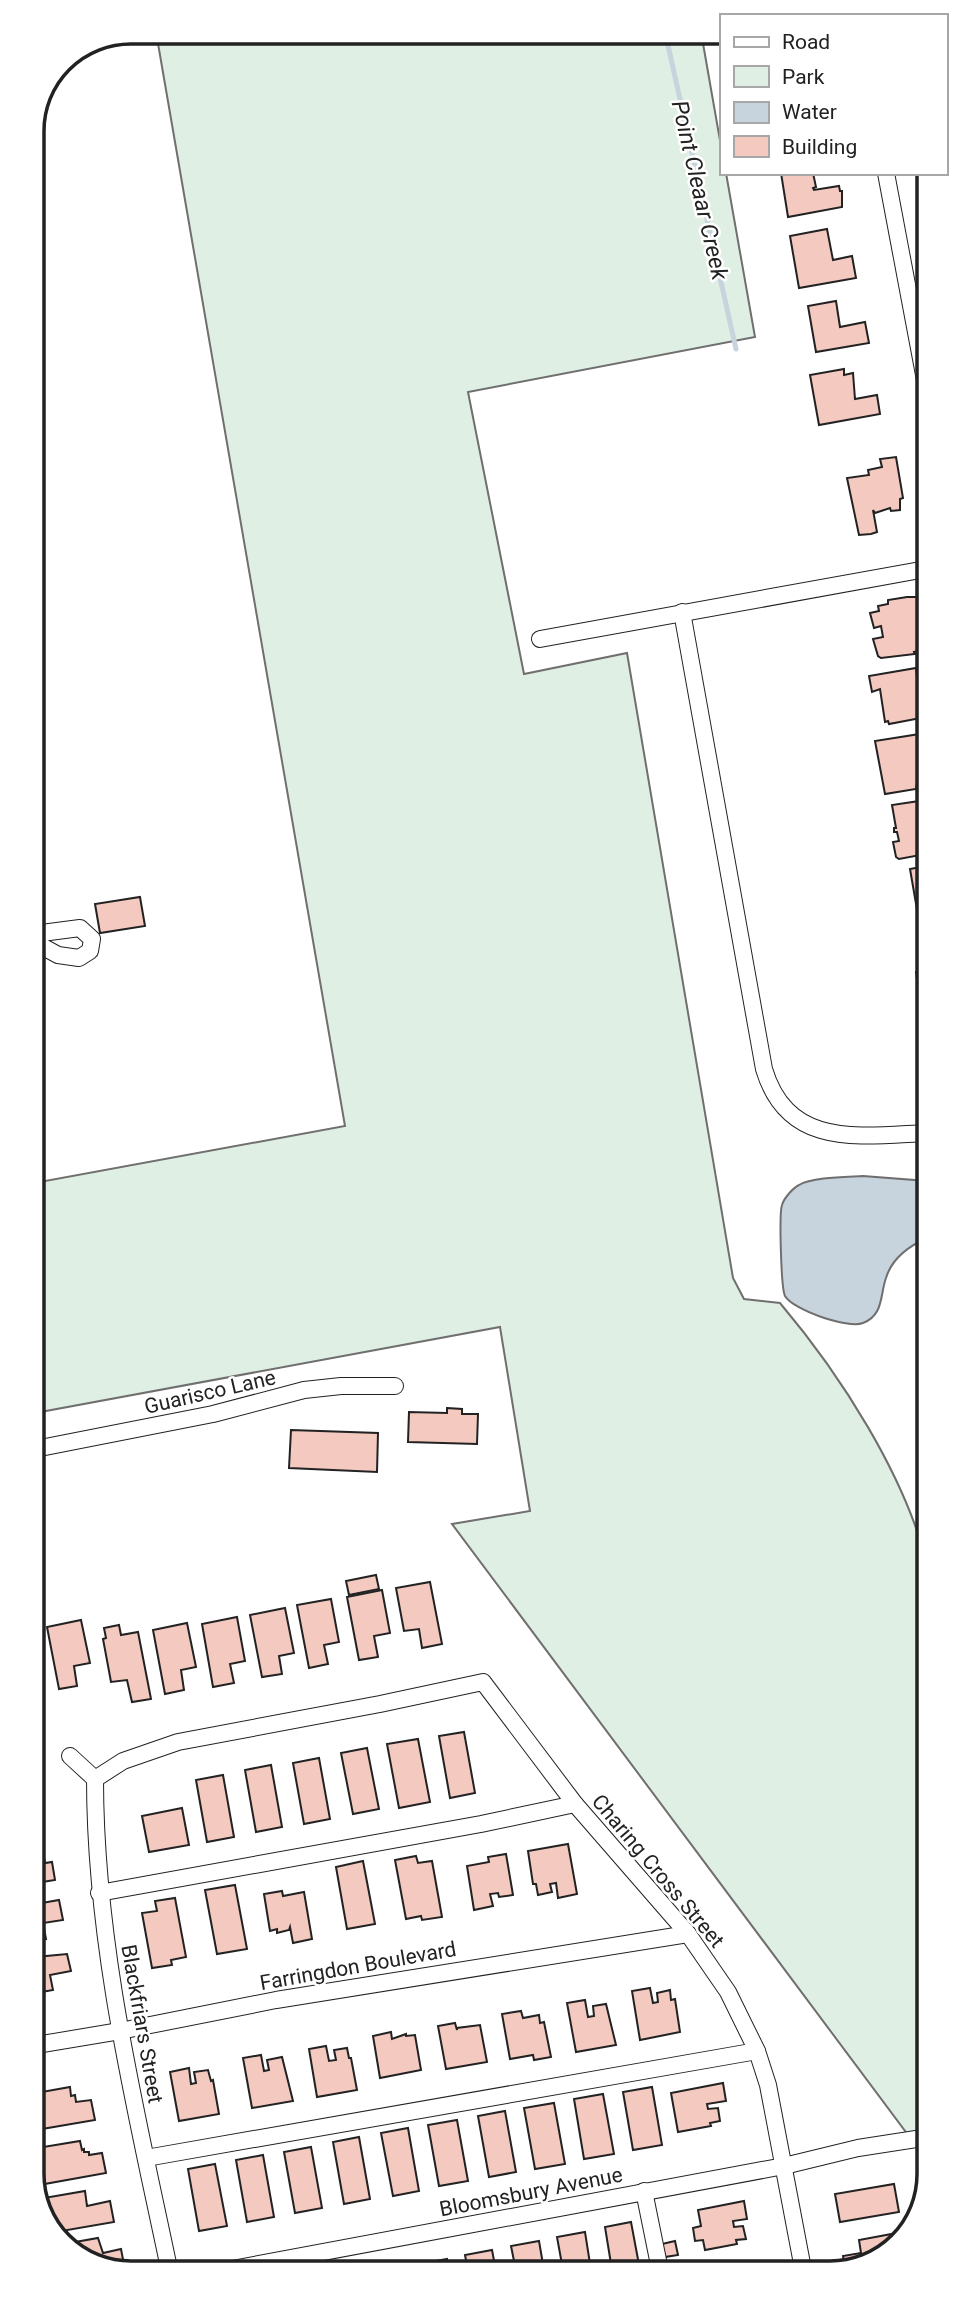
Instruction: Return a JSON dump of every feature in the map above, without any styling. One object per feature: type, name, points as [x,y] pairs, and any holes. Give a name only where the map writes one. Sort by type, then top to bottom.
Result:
[{"type":"street","points":[[886,175],[917,338]]},
{"type":"street","points":[[540,639],[917,571]]},
{"type":"street","points":[[682,612],[764,1069],[770,1089],[784,1110],[802,1123],[828,1133],[917,1133]]},
{"type":"street","points":[[44,933],[80,928],[92,939],[90,951],[79,958],[58,955],[44,947]]},
{"type":"street","name":"Guarisco Lane","points":[[44,1447],[213,1414],[304,1390],[395,1385]]},
{"type":"street","name":"Charing Cross Street","points":[[95,1779],[123,1761],[178,1742],[483,1682],[575,1804],[688,1934],[728,1992],[757,2050],[768,2085],[802,2261]]},
{"type":"street","points":[[70,1756],[95,1779]]},
{"type":"street","name":"Blackfriars Street","points":[[95,1779],[99,1893],[120,2031],[167,2261]]},
{"type":"street","points":[[99,1893],[481,1824],[575,1804]]},
{"type":"street","name":"Farringdon Boulevard","points":[[44,2044],[276,2000],[688,1934]]},
{"type":"street","points":[[146,2158],[757,2050]]},
{"type":"street","name":"Bloomsbury Avenue","points":[[273,2261],[917,2139]]},
{"type":"street","points":[[645,2191],[658,2261]]},
{"type":"street","points":[[304,2255],[305,2261]]},
{"type":"green space","points":[[158,44],[703,44],[720,140],[720,175],[726,175],[755,337],[468,392],[524,674],[627,653],[733,1278],[744,1299],[780,1303],[825,1361],[887,1462],[917,1530],[917,2147],[452,1524],[530,1511],[500,1327],[44,1411],[44,1181],[345,1126]]},
{"type":"water","points":[[863,1176],[917,1180],[917,1243],[897,1259],[889,1271],[875,1315],[863,1323],[834,1321],[798,1307],[785,1296],[781,1235],[783,1202],[797,1186],[812,1180]]},
{"type":"building","points":[[781,175],[813,175],[816,187],[814,190],[839,186],[842,191],[842,207],[788,217]]},
{"type":"building","points":[[827,229],[833,260],[852,256],[856,278],[799,288],[790,236]]},
{"type":"building","points":[[836,301],[840,327],[865,322],[869,343],[816,352],[808,306]]},
{"type":"building","points":[[844,369],[844,375],[853,373],[855,399],[877,395],[880,414],[819,425],[810,375]]},
{"type":"building","points":[[896,457],[903,498],[900,499],[900,510],[891,511],[890,508],[875,513],[873,510],[877,532],[859,535],[847,478],[869,475],[868,470],[882,467],[880,459]]},
{"type":"building","points":[[917,597],[915,654],[881,658],[878,656],[873,639],[883,637],[881,626],[874,628],[870,613],[879,611],[878,606],[888,604],[888,600]]},
{"type":"building","points":[[916,668],[917,719],[889,724],[888,721],[885,722],[880,689],[872,692],[869,676]]},
{"type":"building","points":[[917,734],[916,789],[885,794],[875,741]]},
{"type":"building","points":[[917,801],[917,856],[899,859],[896,857],[893,842],[899,841],[897,832],[894,832],[896,828],[892,805]]},
{"type":"building","points":[[917,868],[917,909],[910,869]]},
{"type":"building","points":[[140,897],[145,926],[100,933],[95,904]]},
{"type":"building","points":[[447,1408],[462,1409],[462,1414],[478,1414],[477,1444],[408,1442],[409,1412],[447,1413]]},
{"type":"building","points":[[291,1430],[378,1433],[377,1472],[289,1468]]},
{"type":"building","points":[[376,1575],[379,1589],[349,1595],[346,1581]]},
{"type":"building","points":[[430,1582],[442,1644],[422,1648],[419,1629],[404,1631],[396,1588]]},
{"type":"building","points":[[382,1590],[390,1633],[374,1636],[378,1657],[359,1660],[347,1597]]},
{"type":"building","points":[[331,1599],[339,1642],[324,1645],[328,1664],[309,1668],[297,1605]]},
{"type":"building","points":[[285,1608],[294,1653],[279,1656],[282,1674],[262,1677],[250,1615]]},
{"type":"building","points":[[237,1617],[245,1661],[230,1664],[234,1683],[213,1687],[202,1624]]},
{"type":"building","points":[[81,1620],[90,1663],[74,1666],[77,1686],[59,1689],[47,1627]]},
{"type":"building","points":[[187,1623],[196,1667],[181,1670],[184,1690],[165,1694],[153,1630]]},
{"type":"building","points":[[119,1625],[121,1635],[138,1632],[151,1699],[132,1702],[127,1680],[111,1682],[103,1639],[106,1638],[104,1628]]},
{"type":"building","points":[[464,1732],[475,1793],[450,1798],[439,1736]]},
{"type":"building","points":[[418,1739],[430,1802],[399,1808],[387,1744]]},
{"type":"building","points":[[367,1748],[379,1809],[353,1814],[341,1753]]},
{"type":"building","points":[[319,1758],[330,1819],[304,1824],[293,1763]]},
{"type":"building","points":[[271,1765],[282,1827],[256,1832],[245,1770]]},
{"type":"building","points":[[223,1775],[234,1837],[207,1842],[196,1780]]},
{"type":"building","points":[[182,1808],[189,1845],[149,1852],[142,1816]]},
{"type":"building","points":[[568,1844],[577,1894],[558,1898],[556,1883],[550,1884],[552,1892],[538,1895],[536,1884],[533,1884],[528,1851]]},
{"type":"building","points":[[506,1854],[513,1895],[499,1897],[498,1893],[490,1894],[493,1906],[474,1910],[467,1866],[489,1862],[488,1857]]},
{"type":"building","points":[[416,1856],[418,1863],[432,1861],[442,1917],[422,1920],[421,1916],[406,1919],[395,1860]]},
{"type":"building","points":[[44,1857],[45,1863],[52,1862],[55,1880],[44,1882]]},
{"type":"building","points":[[363,1861],[375,1924],[347,1929],[336,1867]]},
{"type":"building","points":[[235,1885],[247,1949],[217,1954],[205,1890]]},
{"type":"building","points":[[282,1891],[283,1896],[304,1892],[312,1939],[293,1943],[290,1927],[289,1930],[277,1933],[277,1929],[270,1931],[264,1894]]},
{"type":"building","points":[[175,1898],[186,1957],[171,1960],[172,1965],[152,1968],[142,1913],[157,1911],[155,1901]]},
{"type":"building","points":[[59,1900],[63,1920],[44,1923],[44,1903]]},
{"type":"building","points":[[67,1954],[71,1971],[50,1975],[53,1990],[44,1992],[44,1956]]},
{"type":"building","points":[[650,1988],[653,2003],[658,2002],[657,1993],[670,1990],[671,2000],[675,1999],[680,2032],[640,2040],[632,1991]]},
{"type":"building","points":[[585,2000],[588,2017],[594,2016],[593,2006],[606,2004],[616,2045],[576,2052],[567,2003]]},
{"type":"building","points":[[521,2011],[523,2018],[539,2015],[540,2023],[544,2022],[551,2057],[534,2060],[533,2055],[510,2059],[502,2014]]},
{"type":"building","points":[[455,2023],[457,2030],[480,2025],[487,2062],[446,2069],[438,2026]]},
{"type":"building","points":[[391,2032],[392,2039],[406,2034],[415,2035],[421,2070],[380,2078],[373,2036]]},
{"type":"building","points":[[326,2046],[329,2061],[336,2060],[334,2050],[347,2048],[357,2090],[317,2097],[309,2049]]},
{"type":"building","points":[[261,2055],[264,2071],[269,2070],[267,2060],[282,2057],[293,2101],[252,2108],[243,2058]]},
{"type":"building","points":[[189,2068],[191,2084],[196,2083],[194,2072],[208,2070],[211,2081],[213,2080],[219,2114],[179,2121],[170,2072]]},
{"type":"building","points":[[723,2083],[726,2101],[707,2104],[708,2109],[718,2108],[720,2121],[710,2123],[711,2126],[678,2132],[671,2093]]},
{"type":"building","points":[[70,2087],[71,2096],[75,2095],[76,2102],[91,2100],[95,2120],[44,2129],[44,2092]]},
{"type":"building","points":[[652,2087],[662,2145],[633,2150],[623,2092]]},
{"type":"building","points":[[603,2094],[614,2154],[584,2159],[574,2099]]},
{"type":"building","points":[[554,2103],[565,2164],[535,2169],[524,2108]]},
{"type":"building","points":[[505,2111],[516,2172],[489,2177],[478,2116]]},
{"type":"building","points":[[457,2120],[468,2181],[439,2186],[428,2125]]},
{"type":"building","points":[[408,2128],[419,2191],[393,2196],[381,2133]]},
{"type":"building","points":[[359,2137],[370,2199],[344,2204],[333,2142]]},
{"type":"building","points":[[80,2141],[82,2150],[89,2152],[89,2155],[102,2153],[106,2173],[45,2184],[44,2147]]},
{"type":"building","points":[[311,2147],[322,2208],[295,2213],[284,2152]]},
{"type":"building","points":[[263,2155],[274,2217],[247,2222],[236,2160]]},
{"type":"building","points":[[215,2164],[227,2226],[199,2231],[188,2169]]},
{"type":"building","points":[[894,2184],[899,2212],[840,2222],[835,2194]]},
{"type":"building","points":[[85,2191],[87,2206],[110,2201],[114,2222],[65,2231],[47,2198]]},
{"type":"building","points":[[744,2201],[747,2219],[733,2221],[734,2227],[743,2226],[746,2239],[736,2240],[737,2244],[705,2250],[703,2240],[695,2241],[693,2228],[701,2226],[698,2210]]},
{"type":"building","points":[[631,2222],[638,2261],[611,2261],[605,2227]]},
{"type":"building","points":[[585,2232],[590,2261],[561,2261],[557,2237]]},
{"type":"building","points":[[894,2234],[869,2252],[844,2260],[843,2256],[861,2253],[859,2240]]},
{"type":"building","points":[[98,2238],[103,2253],[121,2249],[123,2261],[103,2257],[76,2242]]},
{"type":"building","points":[[539,2241],[542,2261],[514,2261],[511,2246]]},
{"type":"building","points":[[675,2241],[678,2255],[665,2257],[662,2244]]},
{"type":"building","points":[[492,2250],[494,2261],[466,2261],[465,2255]]},
{"type":"waterway","name":"Point Cleaar Creek","points":[[668,44],[736,349]]}]
